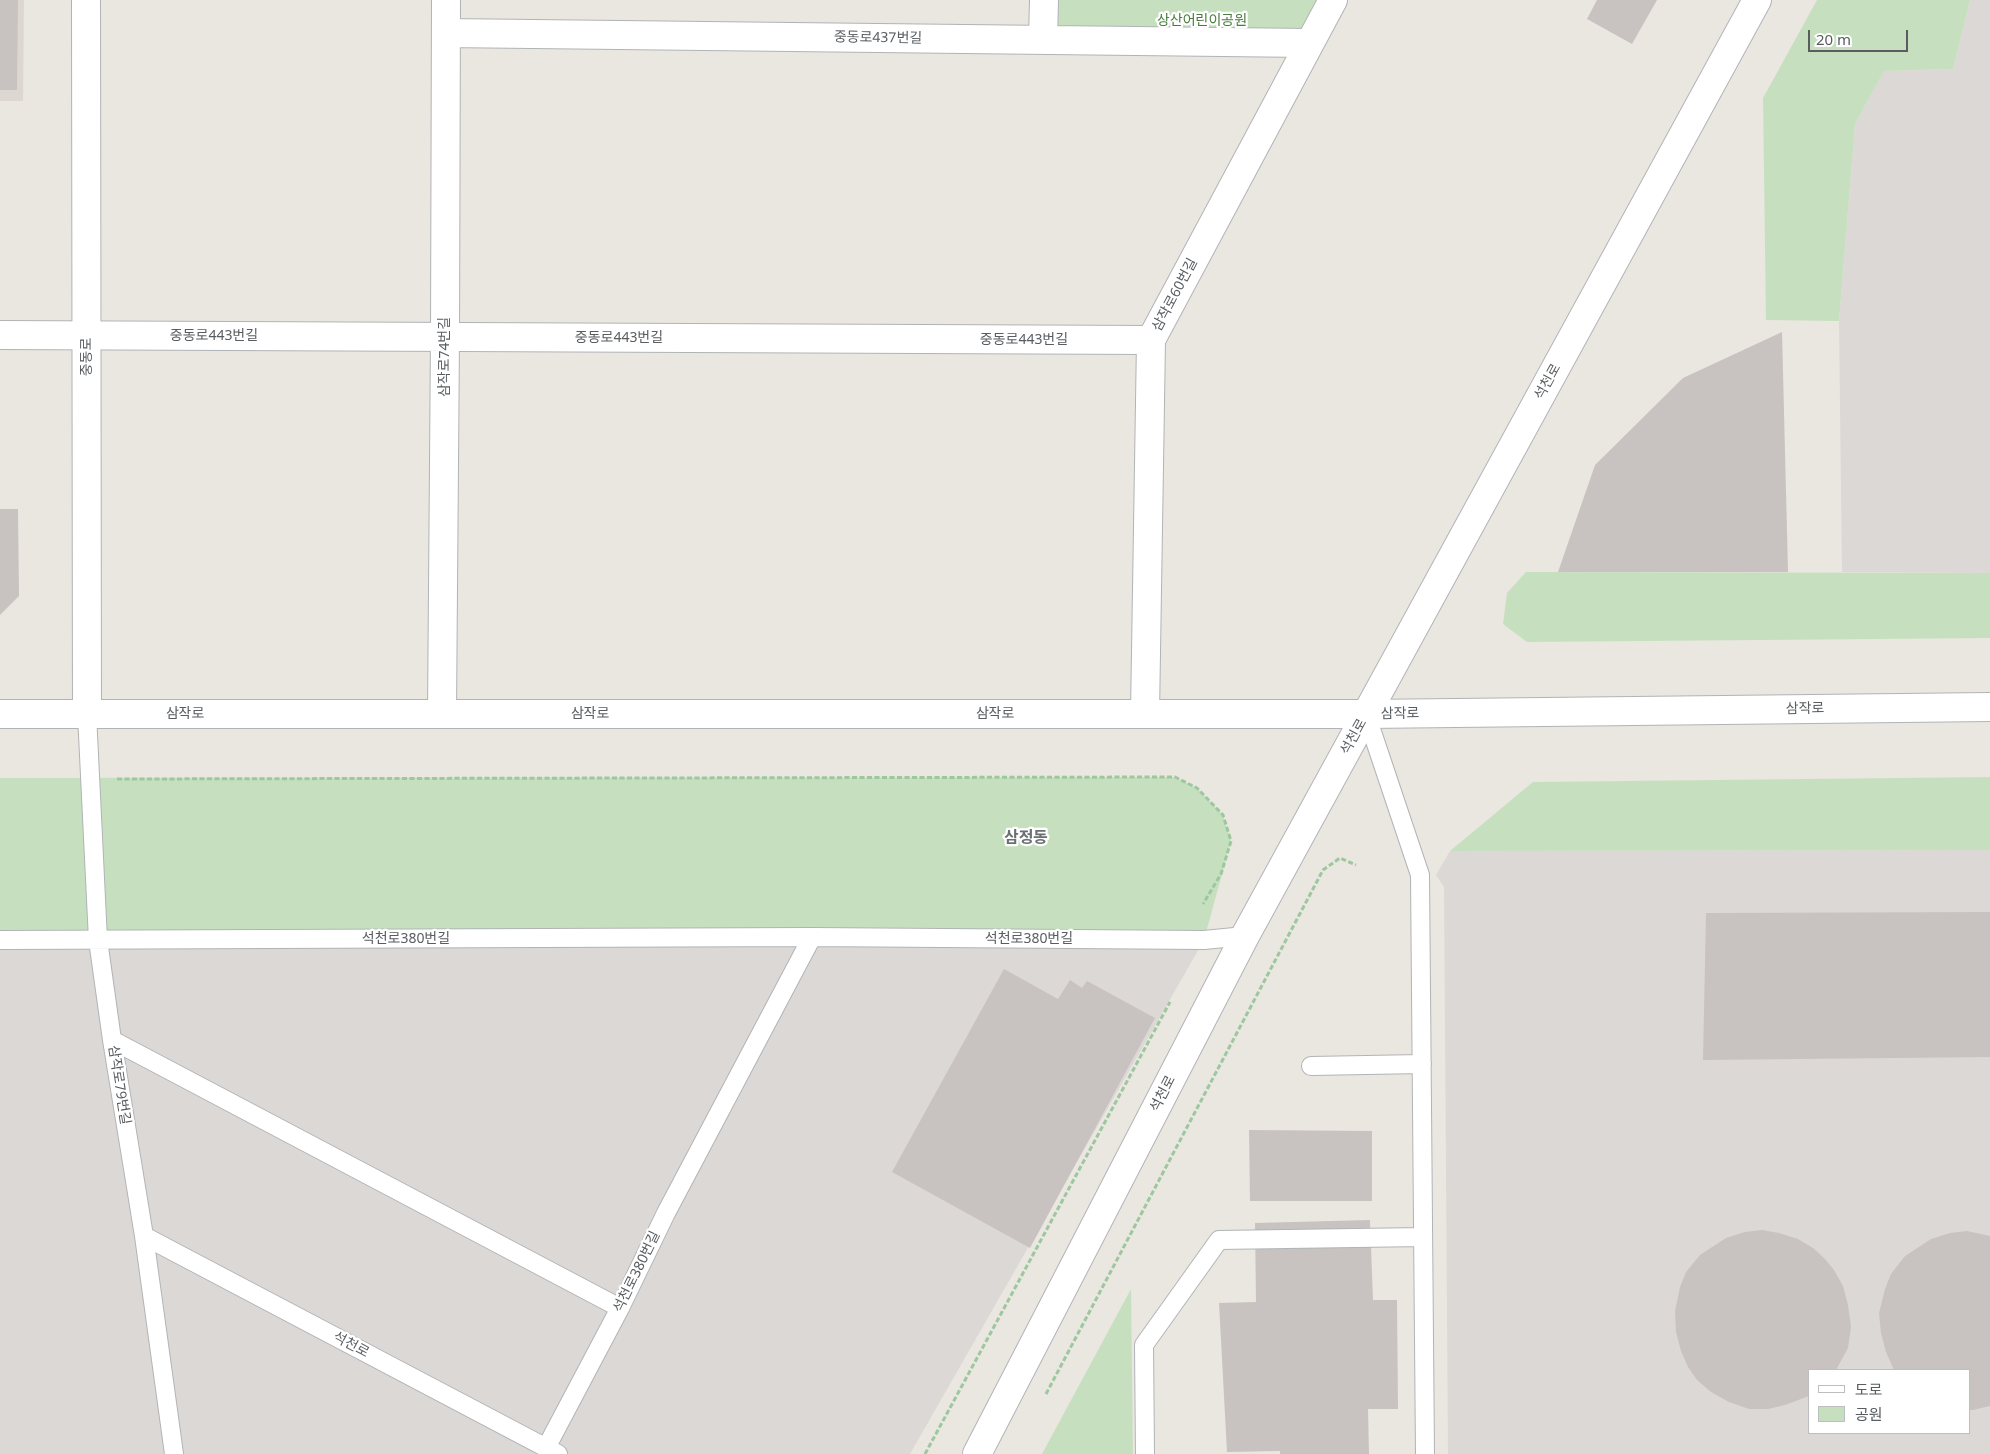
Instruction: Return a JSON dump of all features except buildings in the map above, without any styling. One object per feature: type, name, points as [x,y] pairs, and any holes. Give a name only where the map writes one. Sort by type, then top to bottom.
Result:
[{"type":"street","name":"중동로","points":[[86,0],[87,714]]},
{"type":"street","name":"삼작로74번길","points":[[442,714],[446,337],[446,0]]},
{"type":"street","points":[[1044,0],[1044,40]]},
{"type":"street","name":"삼작로60번길","points":[[1145,714],[1151,340],[1333,0]]},
{"type":"street","name":"석천로","points":[[977,1454],[1245,936],[1757,0]]},
{"type":"street","name":"중동로437번길","points":[[446,32],[1309,43]]},
{"type":"street","name":"중동로443번길","points":[[0,335],[1151,340]]},
{"type":"street","name":"삼작로","points":[[0,714],[1366,714],[1990,707]]},
{"type":"lane","name":"삼작로79번길","points":[[87,714],[98,940],[112,1040],[144,1236],[174,1454]]},
{"type":"lane","points":[[1366,714],[1420,875],[1425,1454]]},
{"type":"lane","name":"석천로380번길","points":[[0,940],[812,938],[1204,940],[1245,936]]},
{"type":"lane","name":"석천로380번길","points":[[552,1451],[666,1213],[812,938]]},
{"type":"lane","points":[[112,1040],[620,1308]]},
{"type":"lane","points":[[1311,1066],[1422,1064]]},
{"type":"lane","name":"석천로","points":[[144,1236],[552,1451]]},
{"type":"lane","points":[[1145,1454],[1144,1345],[1219,1240],[1423,1237]]},
{"type":"path","points":[[90,779],[1175,777],[1197,788],[1223,815],[1231,841],[1221,874],[1203,904]]},
{"type":"path","points":[[1042,1402],[1323,870],[1340,858],[1356,865]]},
{"type":"path","points":[[925,1454],[1170,1002]]},
{"type":"shaded area","points":[[0,0],[24,0],[23,101],[0,101]]},
{"type":"shaded area","points":[[1970,0],[1990,0],[1990,573],[1842,572],[1839,321],[1855,124],[1884,71],[1953,69]]},
{"type":"shaded area","points":[[1990,850],[1990,1454],[1448,1454],[1444,887],[1436,875],[1450,851]]},
{"type":"shaded area","points":[[1204,940],[910,1454],[0,1454],[0,942]]},
{"type":"green space","name":"상산어린이공원","points":[[1044,0],[1333,0],[1309,43],[1043,40]]},
{"type":"green space","points":[[1817,0],[1970,0],[1953,69],[1884,71],[1855,124],[1839,321],[1766,320],[1763,98]]},
{"type":"green space","points":[[1526,572],[1990,573],[1990,638],[1527,642],[1503,624],[1507,593]]},
{"type":"green space","points":[[1175,777],[1197,788],[1223,815],[1231,841],[1204,940],[0,940],[0,778]]},
{"type":"green space","points":[[1990,777],[1990,850],[1450,851],[1533,782]]},
{"type":"green space","points":[[1131,1289],[1133,1454],[1042,1454]]},
{"type":"district","name":"삼정동","points":[[1026,838]]}]
